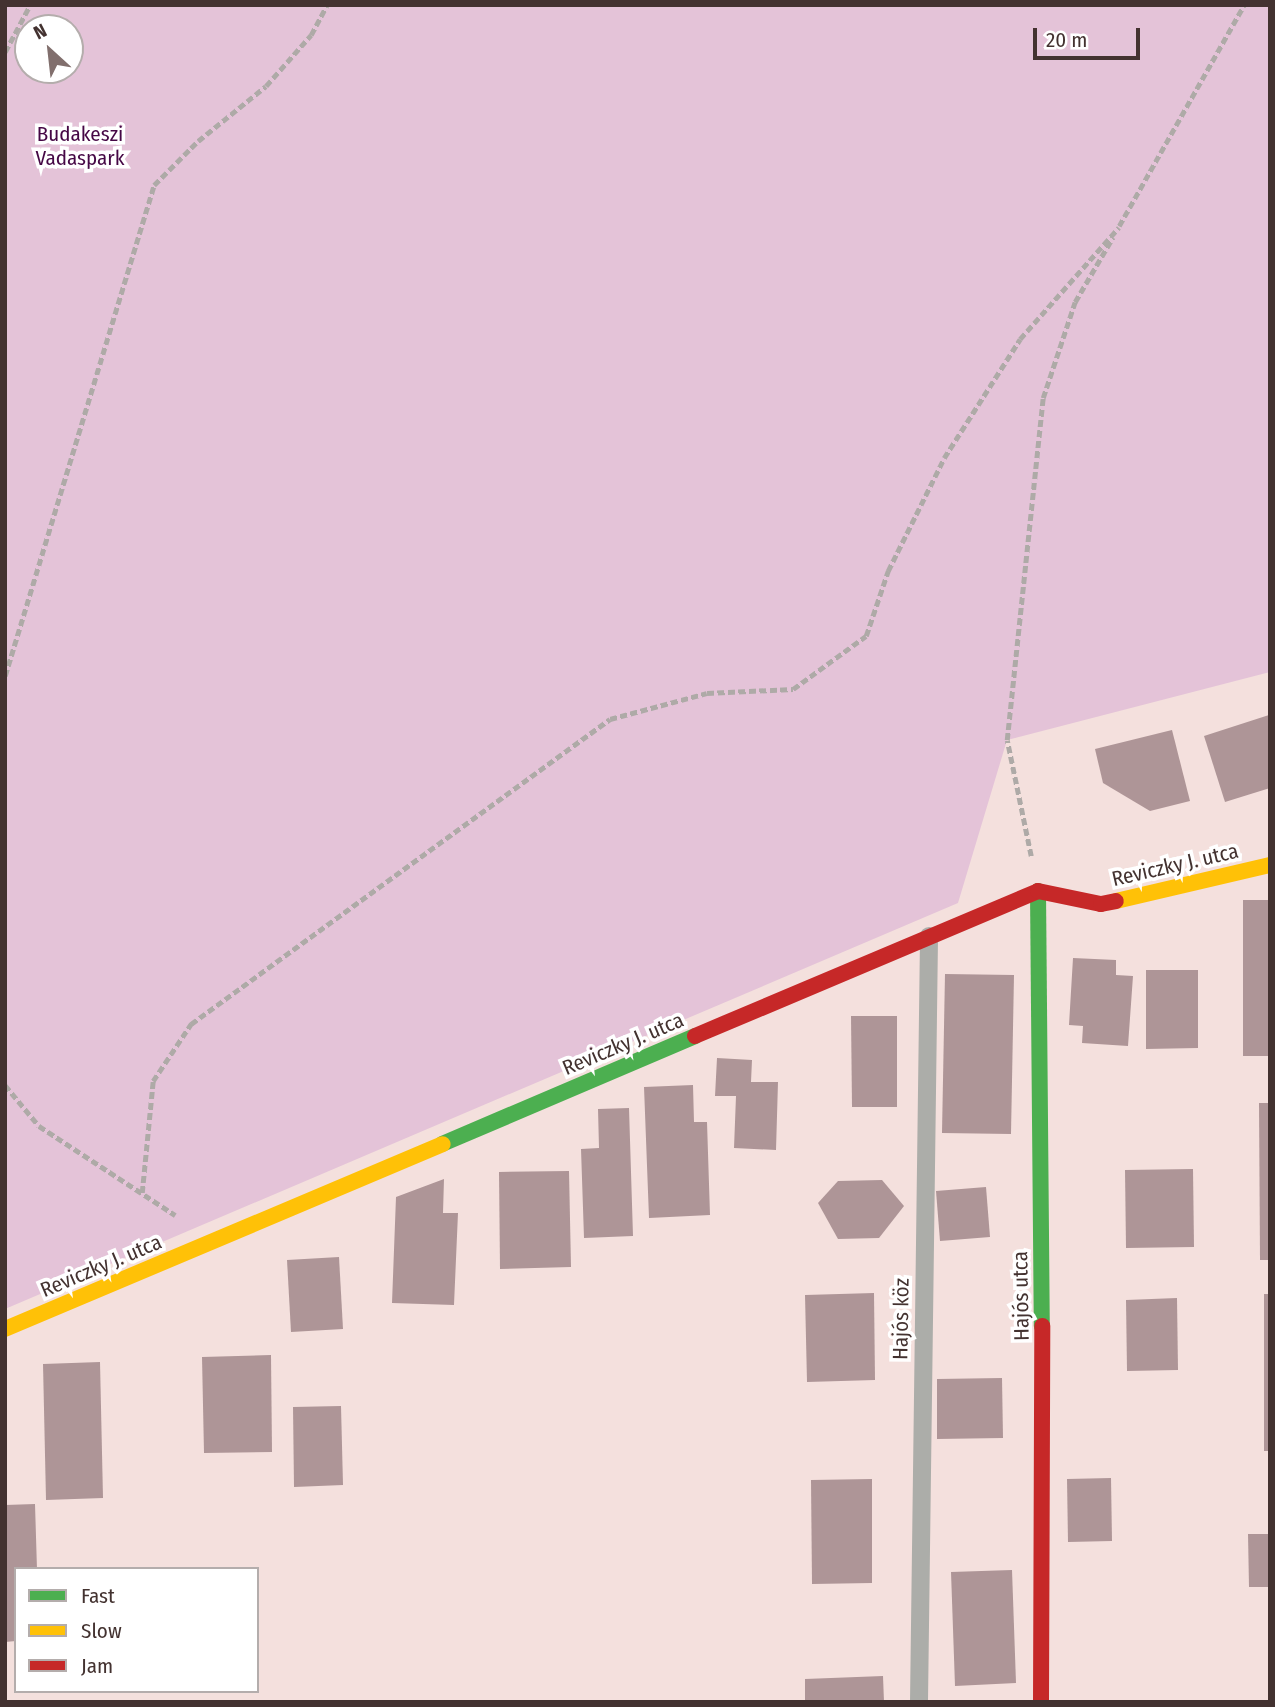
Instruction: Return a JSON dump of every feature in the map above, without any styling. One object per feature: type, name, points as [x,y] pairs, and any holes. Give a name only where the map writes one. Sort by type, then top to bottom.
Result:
[{"type":"street","name":"Reviczky J. utca","points":[[5,1329],[1038,891],[1101,904],[1270,865]]},
{"type":"street","name":"Hajós utca","points":[[1038,891],[1044,1514],[1041,1702]]},
{"type":"lane","name":"Hajós köz","points":[[919,1702],[929,936]]},
{"type":"path","points":[[5,52],[30,5]]},
{"type":"path","points":[[5,677],[154,186],[198,141],[266,86],[312,35],[327,5]]},
{"type":"path","points":[[1038,891],[1007,740],[1043,398],[1075,302],[1244,5]]},
{"type":"path","points":[[142,1194],[153,1081],[191,1024],[610,719],[706,693],[793,689],[866,636],[888,571],[944,458],[1020,339],[1119,226]]},
{"type":"path","points":[[5,1085],[39,1126],[214,1241]]},
{"type":"green space","name":"Budakeszi Vadaspark","points":[[5,5],[1270,5],[1270,672],[1007,740],[958,903],[5,1309]]},
{"type":"building","points":[[1269,715],[1270,788],[1225,802],[1204,736]]},
{"type":"building","points":[[1172,730],[1190,801],[1150,811],[1103,783],[1095,749]]},
{"type":"building","points":[[1243,900],[1270,900],[1270,1056],[1243,1056]]},
{"type":"building","points":[[1073,958],[1116,960],[1116,975],[1133,976],[1128,1046],[1082,1043],[1083,1026],[1069,1025]]},
{"type":"building","points":[[1146,970],[1198,970],[1198,1048],[1146,1049]]},
{"type":"building","points":[[945,974],[1014,975],[1011,1134],[942,1133]]},
{"type":"building","points":[[851,1016],[897,1016],[897,1107],[852,1107]]},
{"type":"building","points":[[717,1058],[752,1060],[751,1082],[778,1082],[776,1150],[734,1148],[736,1096],[715,1096]]},
{"type":"building","points":[[693,1085],[694,1122],[707,1122],[710,1215],[649,1218],[644,1087]]},
{"type":"building","points":[[1259,1103],[1270,1103],[1270,1260],[1260,1260]]},
{"type":"building","points":[[629,1108],[633,1236],[584,1238],[581,1149],[599,1148],[598,1109]]},
{"type":"building","points":[[1193,1169],[1194,1247],[1126,1248],[1125,1170]]},
{"type":"building","points":[[569,1171],[571,1267],[500,1269],[499,1172]]},
{"type":"building","points":[[444,1179],[443,1213],[458,1213],[454,1305],[392,1303],[396,1197]]},
{"type":"building","points":[[882,1180],[904,1206],[879,1238],[838,1239],[818,1203],[838,1181]]},
{"type":"building","points":[[986,1187],[990,1237],[940,1241],[936,1191]]},
{"type":"building","points":[[339,1257],[343,1329],[291,1332],[287,1260]]},
{"type":"building","points":[[874,1293],[875,1380],[807,1382],[805,1295]]},
{"type":"building","points":[[1264,1294],[1270,1294],[1270,1451],[1264,1451]]},
{"type":"building","points":[[1177,1298],[1178,1370],[1127,1371],[1126,1300]]},
{"type":"building","points":[[271,1355],[272,1452],[204,1453],[202,1357]]},
{"type":"building","points":[[100,1362],[103,1498],[46,1500],[43,1364]]},
{"type":"building","points":[[1002,1378],[1003,1438],[937,1439],[937,1379]]},
{"type":"building","points":[[341,1406],[343,1485],[294,1487],[293,1407]]},
{"type":"building","points":[[1111,1478],[1112,1541],[1068,1542],[1067,1479]]},
{"type":"building","points":[[872,1479],[872,1583],[812,1584],[811,1480]]},
{"type":"building","points":[[35,1504],[37,1567],[14,1567],[14,1641],[5,1642],[5,1505]]},
{"type":"building","points":[[1248,1534],[1270,1534],[1270,1587],[1249,1587]]},
{"type":"building","points":[[1012,1570],[1016,1683],[955,1686],[951,1572]]},
{"type":"building","points":[[883,1676],[884,1702],[805,1702],[805,1679]]},
{"type":"traffic: fast","points":[[1038,891],[1042,1326]]},
{"type":"traffic: fast","points":[[442,1144],[695,1036]]},
{"type":"traffic: slow","points":[[1116,901],[1270,865]]},
{"type":"traffic: slow","points":[[5,1329],[442,1144]]},
{"type":"traffic: jam","points":[[695,1036],[1038,891],[1101,904],[1116,901]]},
{"type":"traffic: jam","points":[[1041,1702],[1042,1326]]}]
